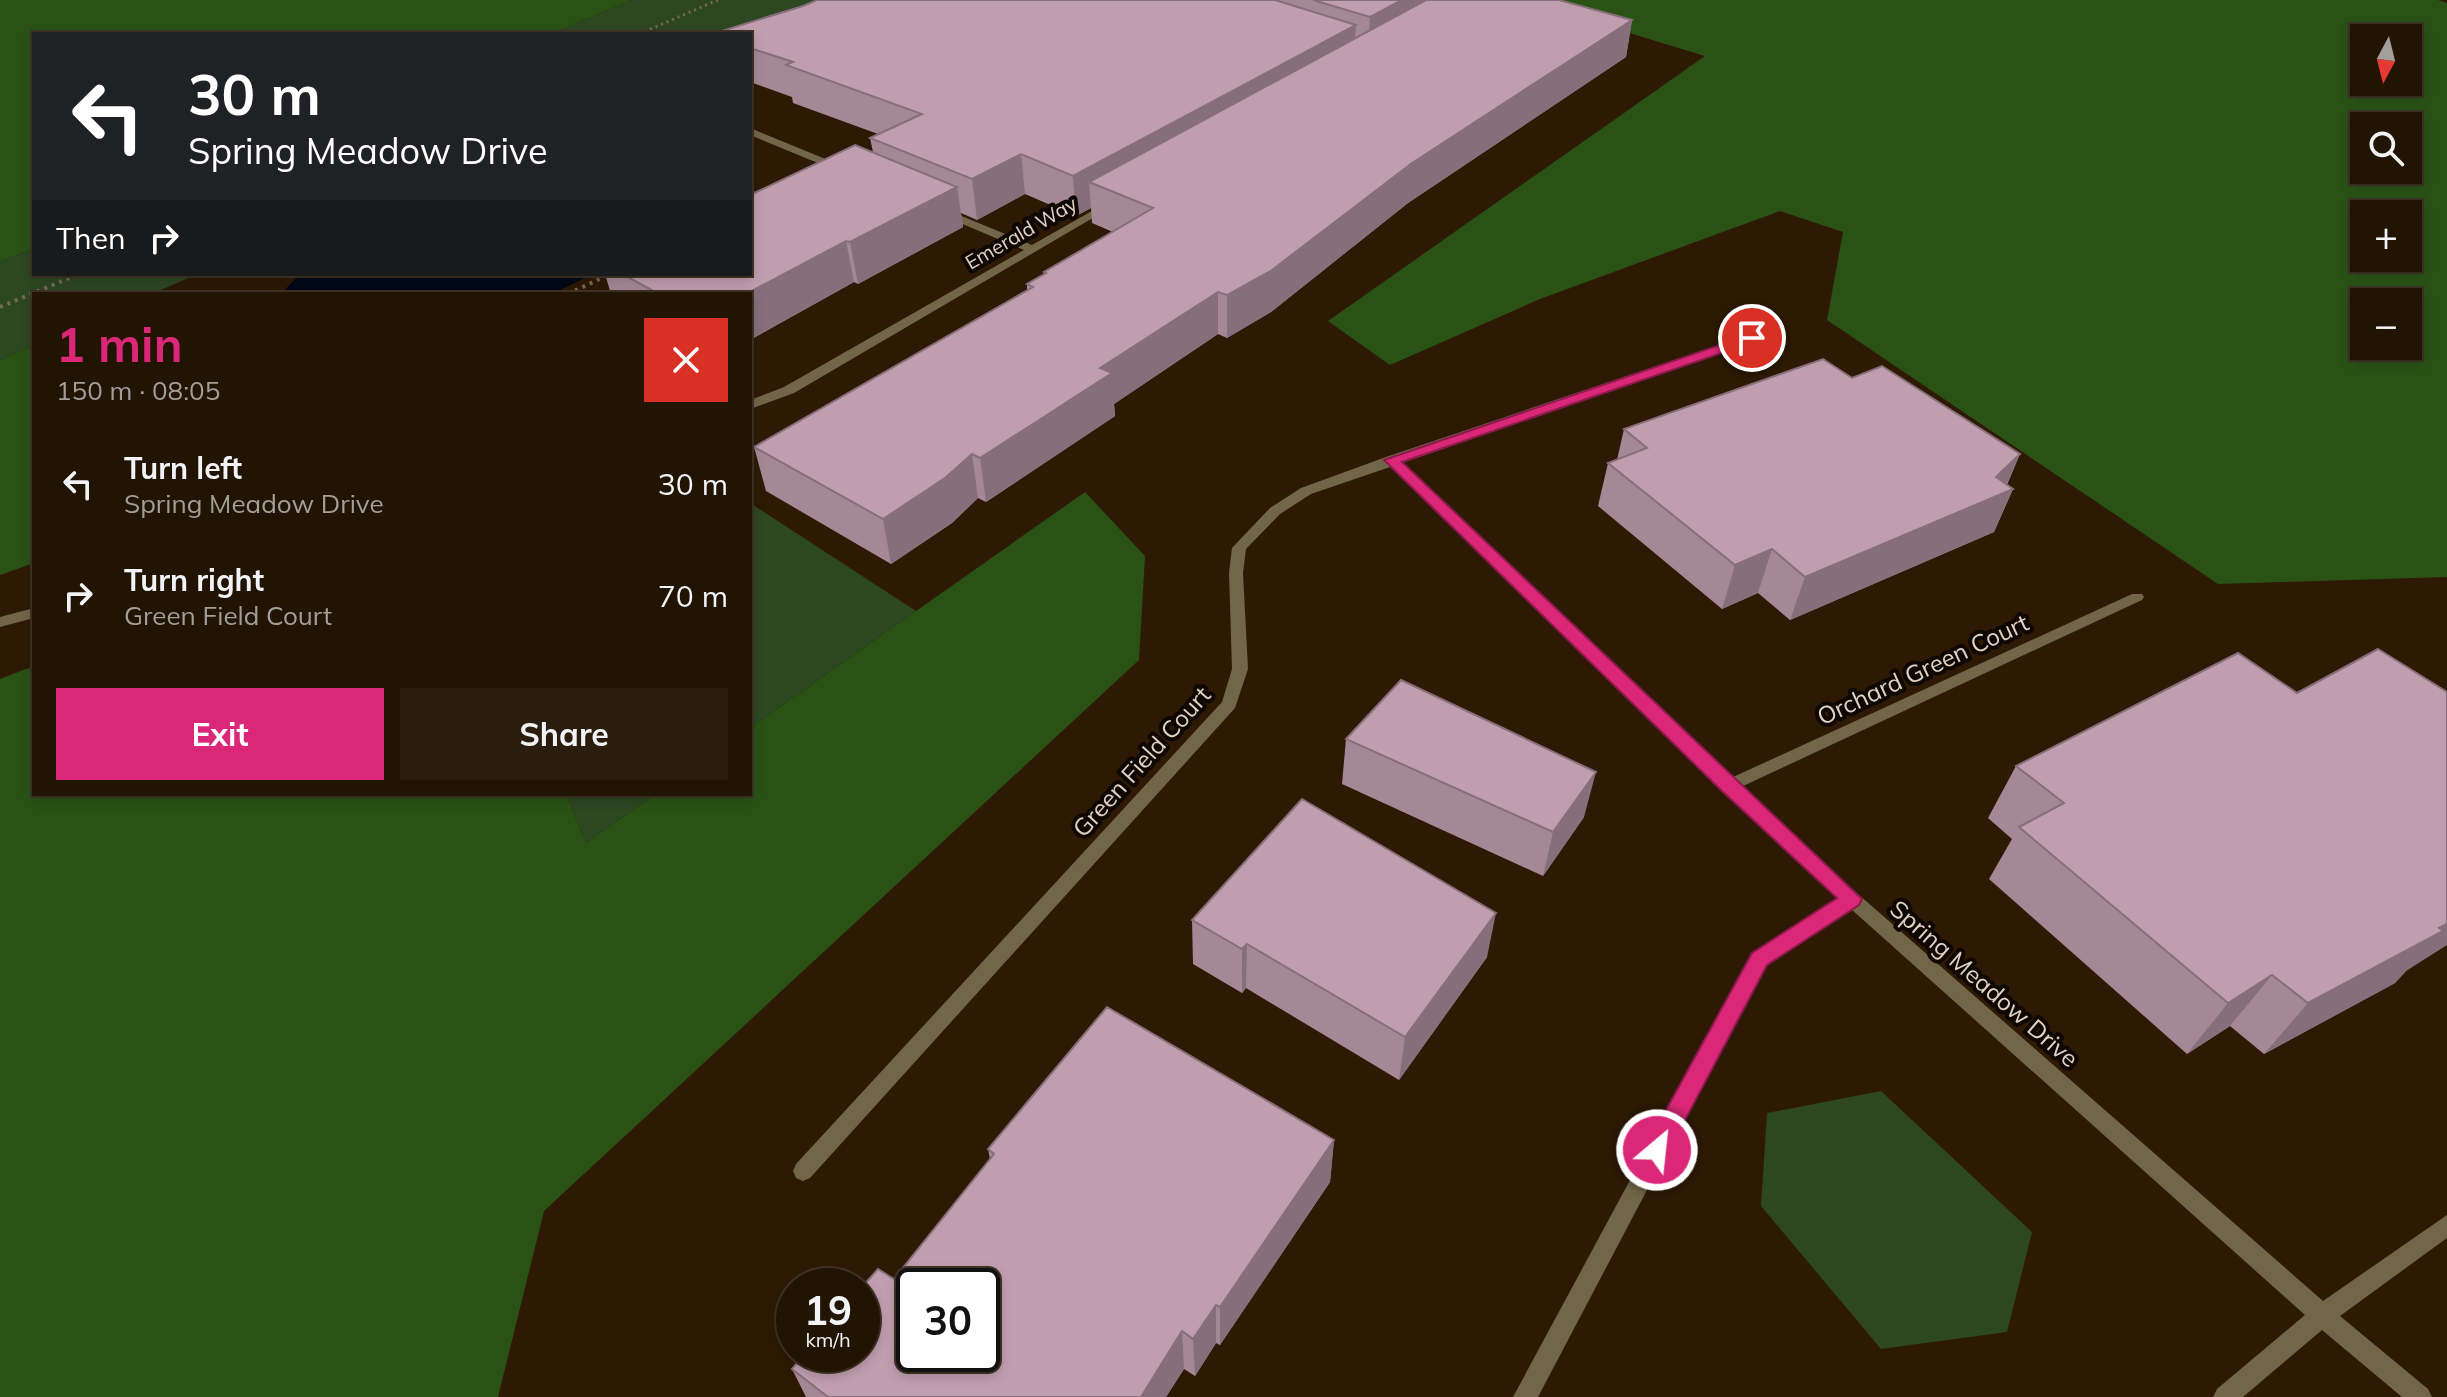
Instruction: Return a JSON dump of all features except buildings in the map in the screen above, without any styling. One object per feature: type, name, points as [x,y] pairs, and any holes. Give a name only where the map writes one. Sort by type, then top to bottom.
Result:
[{"type":"street","points":[[752,132],[849,173]]},
{"type":"street","name":"Emerald Way","points":[[752,404],[789,390],[1126,196]]},
{"type":"street","points":[[933,208],[1031,249]]},
{"type":"street","name":"Green Field Court","points":[[803,1171],[1229,704],[1240,669],[1236,573],[1239,548],[1275,511],[1306,491],[1391,460],[1752,338]]},
{"type":"street","name":"Spring Meadow Drive","points":[[1391,460],[1729,786],[1852,899],[2322,1315],[2420,1397]]},
{"type":"street","name":"Orchard Green Court","points":[[1729,786],[2137,597]]},
{"type":"street","points":[[0,622],[32,614]]},
{"type":"street","points":[[1525,1397],[1759,959],[1852,899]]},
{"type":"street","points":[[2225,1397],[2322,1315],[2447,1225]]},
{"type":"path","points":[[644,32],[718,0]]},
{"type":"path","points":[[36,292],[74,276]]},
{"type":"path","points":[[572,292],[606,276]]},
{"type":"path","points":[[0,307],[32,294]]},
{"type":"green space","points":[[0,0],[632,0],[555,32],[32,32],[32,249],[0,262]]},
{"type":"green space","points":[[632,0],[833,0],[752,33],[555,32]]},
{"type":"green space","points":[[1521,0],[2438,0],[2447,3],[2447,577],[2218,584],[1827,320],[1843,232],[1780,211],[1540,299],[1390,365],[1328,321],[1705,56]]},
{"type":"green space","points":[[32,249],[32,276],[193,276],[156,292],[32,292],[32,346],[0,360],[0,262]]},
{"type":"green space","points":[[32,346],[32,564],[0,575],[0,360]]},
{"type":"green space","points":[[1085,492],[1145,556],[1139,660],[544,1211],[498,1397],[0,1397],[0,679],[32,667],[32,796],[567,796],[586,843],[653,796],[752,796],[752,727]]},
{"type":"green space","points":[[752,504],[916,611],[752,727]]},
{"type":"green space","points":[[567,796],[653,796],[586,843]]},
{"type":"green space","points":[[1881,1091],[2032,1232],[2007,1332],[1881,1349],[1761,1206],[1767,1113]]},
{"type":"water","points":[[298,276],[589,276],[556,292],[283,292]]},
{"type":"route","points":[[1657,1150],[1759,959],[1852,899],[1729,786],[1391,460],[1752,338]]}]
